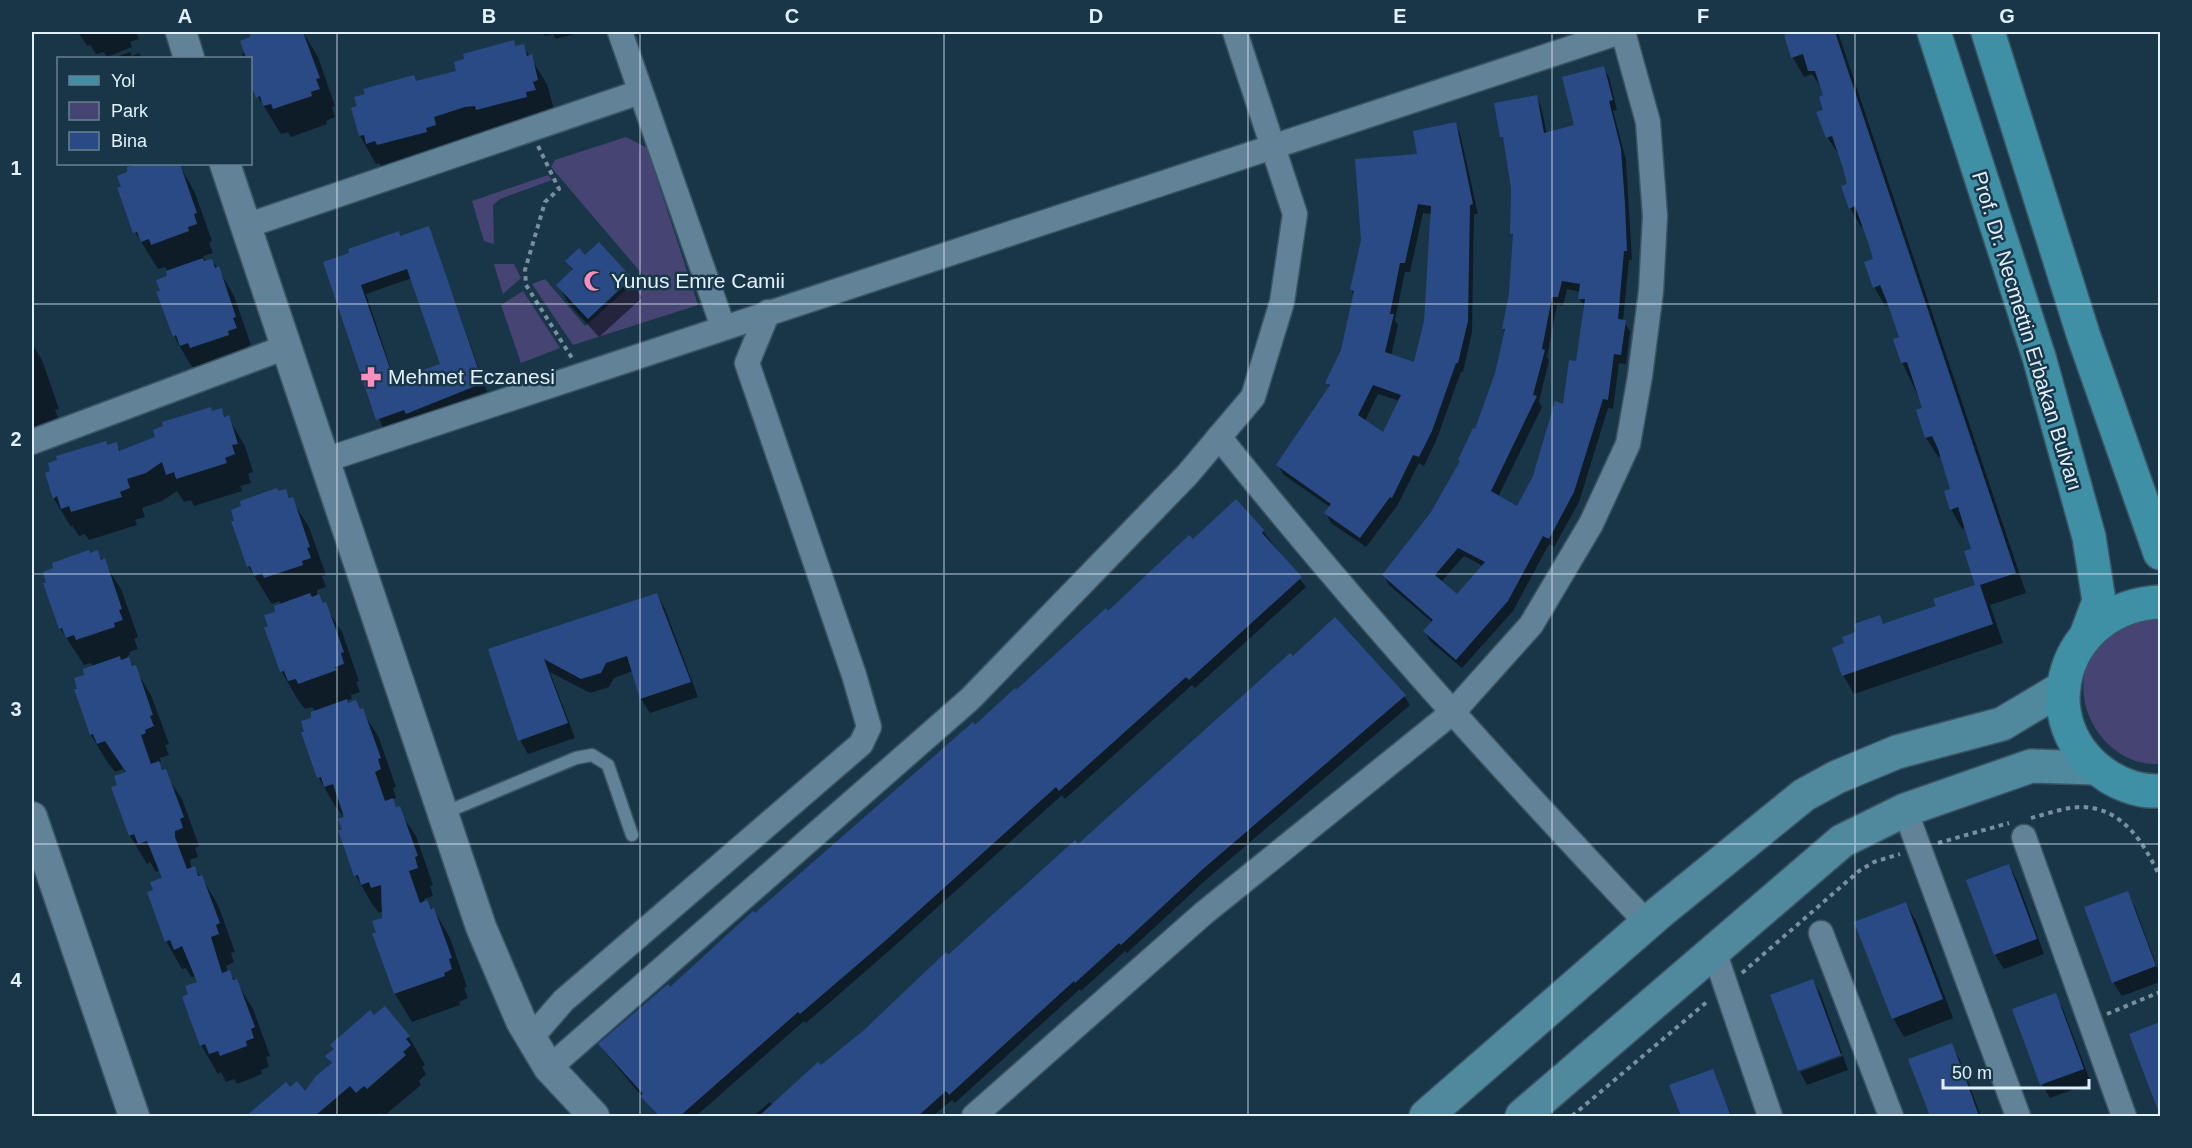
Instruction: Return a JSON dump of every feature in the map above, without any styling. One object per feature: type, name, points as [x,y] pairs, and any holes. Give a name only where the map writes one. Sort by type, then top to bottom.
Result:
[{"type":"main road","name":"Prof. Dr. Necmettin Erbakan Bulvarı","points":[[1934,32],[2039,357],[2089,537],[2099,601],[2087,633]]},
{"type":"main road","points":[[1988,32],[2083,334],[2160,554]]},
{"type":"main road","points":[[2157,800],[2121,784],[2096,768],[2076,745],[2065,717],[2064,687],[2071,658],[2087,633],[2110,614],[2138,603],[2160,602]]},
{"type":"main road","points":[[1426,1116],[1647,923],[1804,795],[1837,777],[1897,752],[2002,724],[2064,687]]},
{"type":"main road","points":[[1522,1116],[1842,842],[1905,810],[2031,766],[2096,768]]},
{"type":"street","points":[[181,32],[189,57]]},
{"type":"street","points":[[620,32],[723,327]]},
{"type":"street","points":[[549,1068],[970,699],[1187,475],[1253,397],[1282,302],[1295,214],[1235,32]]},
{"type":"street","points":[[325,460],[1622,32],[1648,122],[1655,216],[1651,291],[1628,444],[1591,524],[1531,626],[1453,712],[1204,913],[974,1116]]},
{"type":"street","points":[[246,226],[640,92]]},
{"type":"street","points":[[225,165],[481,927],[531,1038],[549,1068],[594,1116]]},
{"type":"street","points":[[531,1038],[563,1000],[861,744],[869,727],[854,675],[747,363],[768,312]]},
{"type":"street","points":[[32,442],[286,347]]},
{"type":"street","points":[[1219,437],[1274,505],[1514,783],[1647,923]]},
{"type":"street","points":[[1905,810],[2018,1116]]},
{"type":"street","points":[[32,817],[134,1116]]},
{"type":"street","points":[[2020,826],[2124,1116]]},
{"type":"street","points":[[1821,933],[1891,1116]]},
{"type":"street","points":[[1714,951],[1770,1116]]},
{"type":"lane","points":[[443,813],[576,758],[592,755],[608,765],[632,835]]},
{"type":"path","points":[[532,129],[546,166],[559,189],[545,202],[525,270],[526,285],[581,374]]},
{"type":"path","points":[[1572,1116],[1859,871],[1875,862],[1920,848],[2020,826],[2079,807],[2103,809],[2138,836],[2160,877]]},
{"type":"path","points":[[2090,1022],[2160,992]]},
{"type":"green space","points":[[626,137],[647,148],[698,305],[573,345],[532,284],[545,279],[585,326],[643,275],[551,167],[555,160]]},
{"type":"green space","points":[[548,175],[552,180],[500,199],[493,205],[494,244],[484,241],[472,201]]},
{"type":"green space","points":[[494,264],[514,264],[521,278],[503,294]]},
{"type":"green space","points":[[523,291],[560,348],[521,363],[501,305]]},
{"type":"green space","points":[[2160,613],[2160,764],[2141,762],[2123,755],[2108,744],[2096,730],[2088,713],[2084,695],[2084,676],[2095,651],[2122,623]]},
{"type":"building","points":[[250,32],[303,32],[320,78],[316,79],[320,89],[311,92],[312,96],[273,109],[271,104],[263,106],[260,96],[256,98],[252,87],[252,57],[246,57],[240,41],[250,37]]},
{"type":"building","points":[[1793,32],[1835,32],[2016,573],[1980,585],[1993,624],[1842,676],[1832,648],[1844,643],[1842,637],[1856,632],[1854,624],[1880,615],[1883,624],[1936,606],[1933,599],[1975,585],[1964,551],[1971,549],[1958,507],[1950,510],[1944,491],[1950,489],[1938,449],[1932,436],[1925,438],[1916,410],[1922,408],[1907,362],[1901,363],[1893,339],[1899,337],[1887,302],[1880,285],[1873,288],[1864,262],[1873,259],[1869,245],[1855,206],[1849,209],[1841,186],[1847,184],[1832,136],[1826,138],[1816,112],[1823,110],[1819,97],[1823,95],[1815,71],[1808,71],[1803,54],[1791,58],[1784,35]]},
{"type":"building","points":[[514,40],[515,46],[524,44],[527,56],[532,54],[538,80],[533,82],[536,90],[526,92],[527,97],[476,110],[475,106],[465,107],[434,117],[436,125],[426,128],[427,132],[377,145],[375,141],[366,144],[364,135],[359,136],[351,108],[357,106],[354,97],[365,94],[363,89],[414,75],[416,81],[456,71],[454,62],[464,59],[463,54]]},
{"type":"building","points":[[1604,66],[1613,100],[1609,101],[1621,149],[1627,251],[1624,251],[1618,319],[1626,320],[1621,355],[1614,354],[1608,400],[1603,399],[1574,492],[1549,539],[1543,536],[1508,601],[1456,660],[1423,631],[1433,620],[1382,575],[1431,512],[1460,461],[1458,460],[1473,428],[1475,429],[1495,373],[1505,329],[1502,329],[1509,294],[1513,234],[1510,234],[1511,188],[1503,137],[1500,137],[1494,103],[1537,95],[1544,133],[1574,125],[1562,77]],"holes":[[[1562,281],[1580,284],[1578,299],[1585,299],[1576,361],[1569,360],[1563,404],[1555,401],[1533,476],[1517,506],[1491,491],[1537,396],[1533,395],[1545,350],[1542,349],[1552,297],[1558,297]],[[1458,548],[1485,562],[1457,594],[1435,575]]]},
{"type":"building","points":[[1456,122],[1473,204],[1470,205],[1468,321],[1458,363],[1456,363],[1432,431],[1419,457],[1413,455],[1392,498],[1390,497],[1360,538],[1324,513],[1331,504],[1276,465],[1330,385],[1325,383],[1341,350],[1354,291],[1350,290],[1361,240],[1355,159],[1417,154],[1413,131]],"holes":[[[1418,204],[1431,206],[1424,321],[1414,362],[1385,352],[1394,314],[1390,314],[1400,263],[1405,263]],[[1373,385],[1401,395],[1383,432],[1358,415]]]},
{"type":"building","points":[[180,165],[197,213],[194,214],[197,224],[188,227],[189,231],[151,245],[149,239],[141,242],[137,232],[133,233],[117,187],[121,187],[117,176],[127,172],[127,167]]},
{"type":"building","points":[[429,226],[483,383],[406,414],[404,410],[376,420],[323,262],[349,253],[348,249],[399,231],[400,236]],"holes":[[[407,269],[440,364],[394,380],[361,285]]]},
{"type":"building","name":"Yunus Emre Camii","points":[[599,242],[632,278],[588,319],[556,285],[573,269],[565,261],[579,248],[585,255]]},
{"type":"building","points":[[203,258],[204,261],[212,259],[215,268],[219,266],[236,317],[233,318],[237,328],[228,331],[229,335],[190,348],[188,343],[180,346],[176,335],[173,337],[156,291],[160,291],[156,280],[167,276],[166,271]]},
{"type":"building","points":[[211,407],[212,411],[222,408],[224,417],[229,415],[238,444],[232,445],[235,454],[225,458],[227,463],[176,479],[174,472],[166,475],[162,462],[146,473],[127,479],[130,488],[120,492],[122,497],[71,512],[69,506],[61,509],[57,496],[53,499],[45,473],[50,471],[48,463],[57,460],[56,456],[106,441],[107,445],[117,442],[119,451],[155,437],[153,430],[163,426],[162,422]]},
{"type":"building","points":[[277,488],[278,491],[286,489],[289,498],[293,497],[310,547],[307,548],[311,558],[302,561],[303,565],[264,578],[262,573],[254,576],[250,566],[247,567],[231,521],[234,521],[231,510],[241,506],[240,501]]},
{"type":"building","points":[[1236,499],[1264,530],[1262,533],[1302,577],[1189,680],[1186,677],[1059,791],[1056,787],[885,941],[800,1014],[798,1012],[680,1116],[659,1116],[640,1096],[643,1094],[598,1044],[668,984],[670,987],[753,911],[755,913],[973,722],[975,725],[1015,688],[1016,690],[1106,608],[1108,611],[1189,535],[1193,539]]},
{"type":"building","points":[[89,550],[90,553],[98,550],[101,560],[105,558],[122,609],[119,610],[123,620],[114,623],[115,627],[76,640],[74,635],[66,638],[62,628],[59,629],[43,583],[46,583],[43,572],[53,568],[52,563]]},
{"type":"building","points":[[310,593],[312,597],[319,594],[323,603],[326,602],[344,652],[341,653],[344,664],[335,667],[337,670],[298,684],[296,679],[288,681],[284,671],[280,672],[264,627],[268,627],[264,615],[275,612],[274,606]]},
{"type":"building","points":[[657,593],[691,682],[640,699],[627,656],[606,663],[601,673],[581,679],[544,659],[568,723],[518,741],[488,649]]},
{"type":"building","points":[[1335,617],[1406,695],[1203,869],[1121,945],[1119,943],[1075,983],[1074,981],[949,1095],[946,1091],[918,1116],[759,1116],[818,1062],[821,1065],[864,1030],[946,952],[948,955],[1075,840],[1078,844],[1290,653],[1293,656]]},
{"type":"building","points":[[120,656],[121,660],[129,657],[132,666],[136,665],[153,715],[150,716],[154,726],[145,730],[146,733],[141,735],[151,764],[159,761],[162,770],[166,769],[184,817],[180,819],[183,828],[175,831],[175,837],[187,869],[195,866],[198,876],[202,875],[220,923],[216,925],[219,934],[211,937],[222,973],[230,970],[233,980],[237,979],[255,1027],[251,1029],[254,1038],[246,1041],[247,1046],[220,1056],[218,1051],[209,1054],[205,1044],[200,1046],[182,997],[188,994],[185,986],[197,982],[182,946],[174,950],[170,940],[165,942],[147,892],[153,890],[150,882],[162,878],[147,841],[138,844],[134,834],[129,836],[111,787],[117,785],[114,776],[126,772],[105,741],[97,744],[93,734],[90,735],[74,689],[77,689],[74,678],[84,675],[83,669]]},
{"type":"building","points":[[347,699],[348,703],[356,700],[360,709],[363,708],[381,758],[378,759],[381,769],[375,772],[385,801],[393,798],[396,807],[400,806],[418,856],[415,857],[418,868],[409,871],[420,903],[427,900],[431,909],[434,908],[452,958],[449,959],[452,969],[444,973],[445,976],[394,994],[372,933],[376,933],[372,921],[382,918],[381,885],[371,888],[369,882],[361,885],[358,875],[354,876],[338,830],[342,830],[338,819],[344,817],[333,784],[324,787],[321,777],[317,778],[301,732],[304,732],[301,721],[311,718],[311,712]]},
{"type":"building","points":[[2009,864],[2037,939],[1994,955],[1966,880]]},
{"type":"building","points":[[2128,891],[2156,966],[2112,983],[2084,907]]},
{"type":"building","points":[[1906,902],[1943,999],[1892,1019],[1854,922]]},
{"type":"building","points":[[1813,979],[1841,1055],[1798,1071],[1770,995]]},
{"type":"building","points":[[2056,993],[2084,1069],[2040,1085],[2012,1009]]},
{"type":"building","points":[[385,1006],[410,1036],[406,1039],[411,1045],[403,1052],[406,1055],[367,1089],[364,1086],[356,1093],[350,1086],[315,1116],[246,1116],[286,1082],[290,1087],[297,1081],[305,1091],[316,1076],[332,1063],[325,1056],[334,1049],[330,1045],[370,1010],[374,1015]]},
{"type":"building","points":[[2160,1022],[2160,1112],[2159,1113],[2129,1034]]},
{"type":"building","points":[[1952,1043],[1979,1116],[1930,1116],[1908,1059]]},
{"type":"building","points":[[1713,1069],[1731,1116],[1681,1116],[1669,1085]]},
{"type":"place","name":"Yunus Emre Camii","points":[[594,281]]},
{"type":"place","name":"Mehmet Eczanesi","points":[[371,377]]}]
